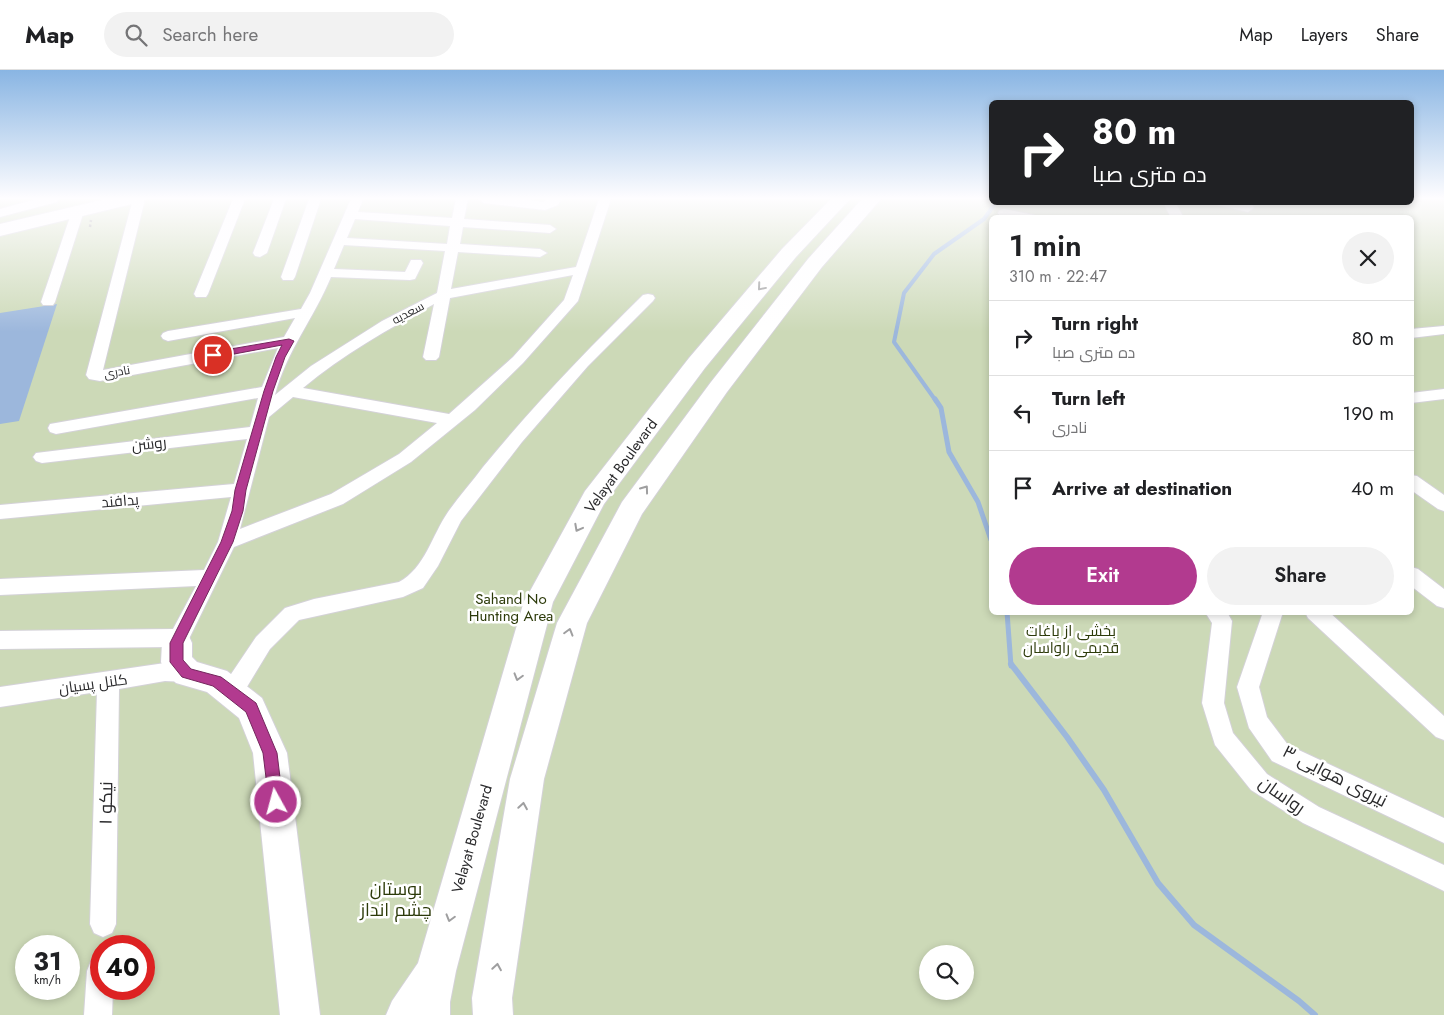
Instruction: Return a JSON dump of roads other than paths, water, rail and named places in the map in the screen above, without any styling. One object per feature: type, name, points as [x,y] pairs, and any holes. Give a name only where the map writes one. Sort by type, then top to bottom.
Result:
[{"type":"main road","name":"Velayat Boulevard","points":[[430,1015],[430,1002],[436,971],[539,601],[594,498],[697,362],[799,243]]},
{"type":"main road","points":[[493,1015],[492,998],[527,779],[572,623],[631,509],[719,387],[815,263],[833,243]]},
{"type":"main road","points":[[181,651],[251,708],[270,753],[300,1015]]},
{"type":"main road","points":[[406,1015],[436,971]]},
{"type":"street","points":[[48,302],[67,243]]},
{"type":"street","name":"نادری","points":[[128,243],[94,375],[100,376],[289,341]]},
{"type":"street","points":[[201,294],[221,243]]},
{"type":"street","points":[[260,253],[264,243]]},
{"type":"street","points":[[288,277],[300,243]]},
{"type":"street","points":[[0,640],[181,651],[227,542],[237,511],[268,391],[280,357],[306,312],[338,243]]},
{"type":"street","points":[[379,243],[540,252]]},
{"type":"street","points":[[431,357],[453,243]]},
{"type":"street","points":[[227,542],[337,498],[405,458],[452,420],[518,360],[571,301],[590,243]]},
{"type":"street","points":[[325,273],[410,276],[416,264]]},
{"type":"street","name":"سعدیه","points":[[262,414],[316,369],[387,324],[435,298],[460,291],[581,270]]},
{"type":"street","points":[[231,693],[263,643],[292,614],[314,607],[403,589],[416,582],[431,561],[454,517],[516,438],[583,363],[648,298]]},
{"type":"street","points":[[168,336],[306,312]]},
{"type":"street","points":[[1414,334],[1444,330]]},
{"type":"street","points":[[56,428],[268,391]]},
{"type":"street","points":[[289,391],[452,420]]},
{"type":"street","points":[[1414,398],[1444,394]]},
{"type":"street","name":"روشن","points":[[42,456],[257,432]]},
{"type":"street","points":[[1414,483],[1444,504]]},
{"type":"street","name":"پدافند","points":[[0,512],[241,490]]},
{"type":"street","points":[[0,587],[211,577]]},
{"type":"street","points":[[1414,577],[1444,600]]},
{"type":"street","name":"رواسان","points":[[1221,615],[1213,703],[1222,738],[1259,782],[1311,815],[1444,878]]},
{"type":"street","name":"نیروی هوایی ۳","points":[[1272,615],[1248,687],[1257,721],[1280,753],[1444,831]]},
{"type":"street","points":[[1317,615],[1444,730]]},
{"type":"street","name":"کلنل پسیان","points":[[0,697],[165,672],[181,651]]},
{"type":"street","name":"نیکو ۱","points":[[103,924],[108,682]]},
{"type":"street","points":[[98,1015],[99,1000]]},
{"type":"water","points":[[57,304],[19,421],[0,424],[0,313]]},
{"type":"waterway","points":[[936,401],[894,342],[904,293],[934,254],[950,243]]},
{"type":"waterway","points":[[935,399],[941,408],[949,452],[978,502],[989,534]]},
{"type":"waterway","points":[[1007,615],[1011,666]]},
{"type":"waterway","points":[[1011,664],[1067,737],[1104,790],[1158,883],[1194,925],[1299,1001],[1315,1015]]},
{"type":"park label","name":"Sahand No Hunting Area","points":[[511,608]]},
{"type":"park label","name":"بخشی از باغات قدیمی راواسان","points":[[1071,640]]},
{"type":"park label","name":"بوستان چشم انداز","points":[[396,900]]}]
